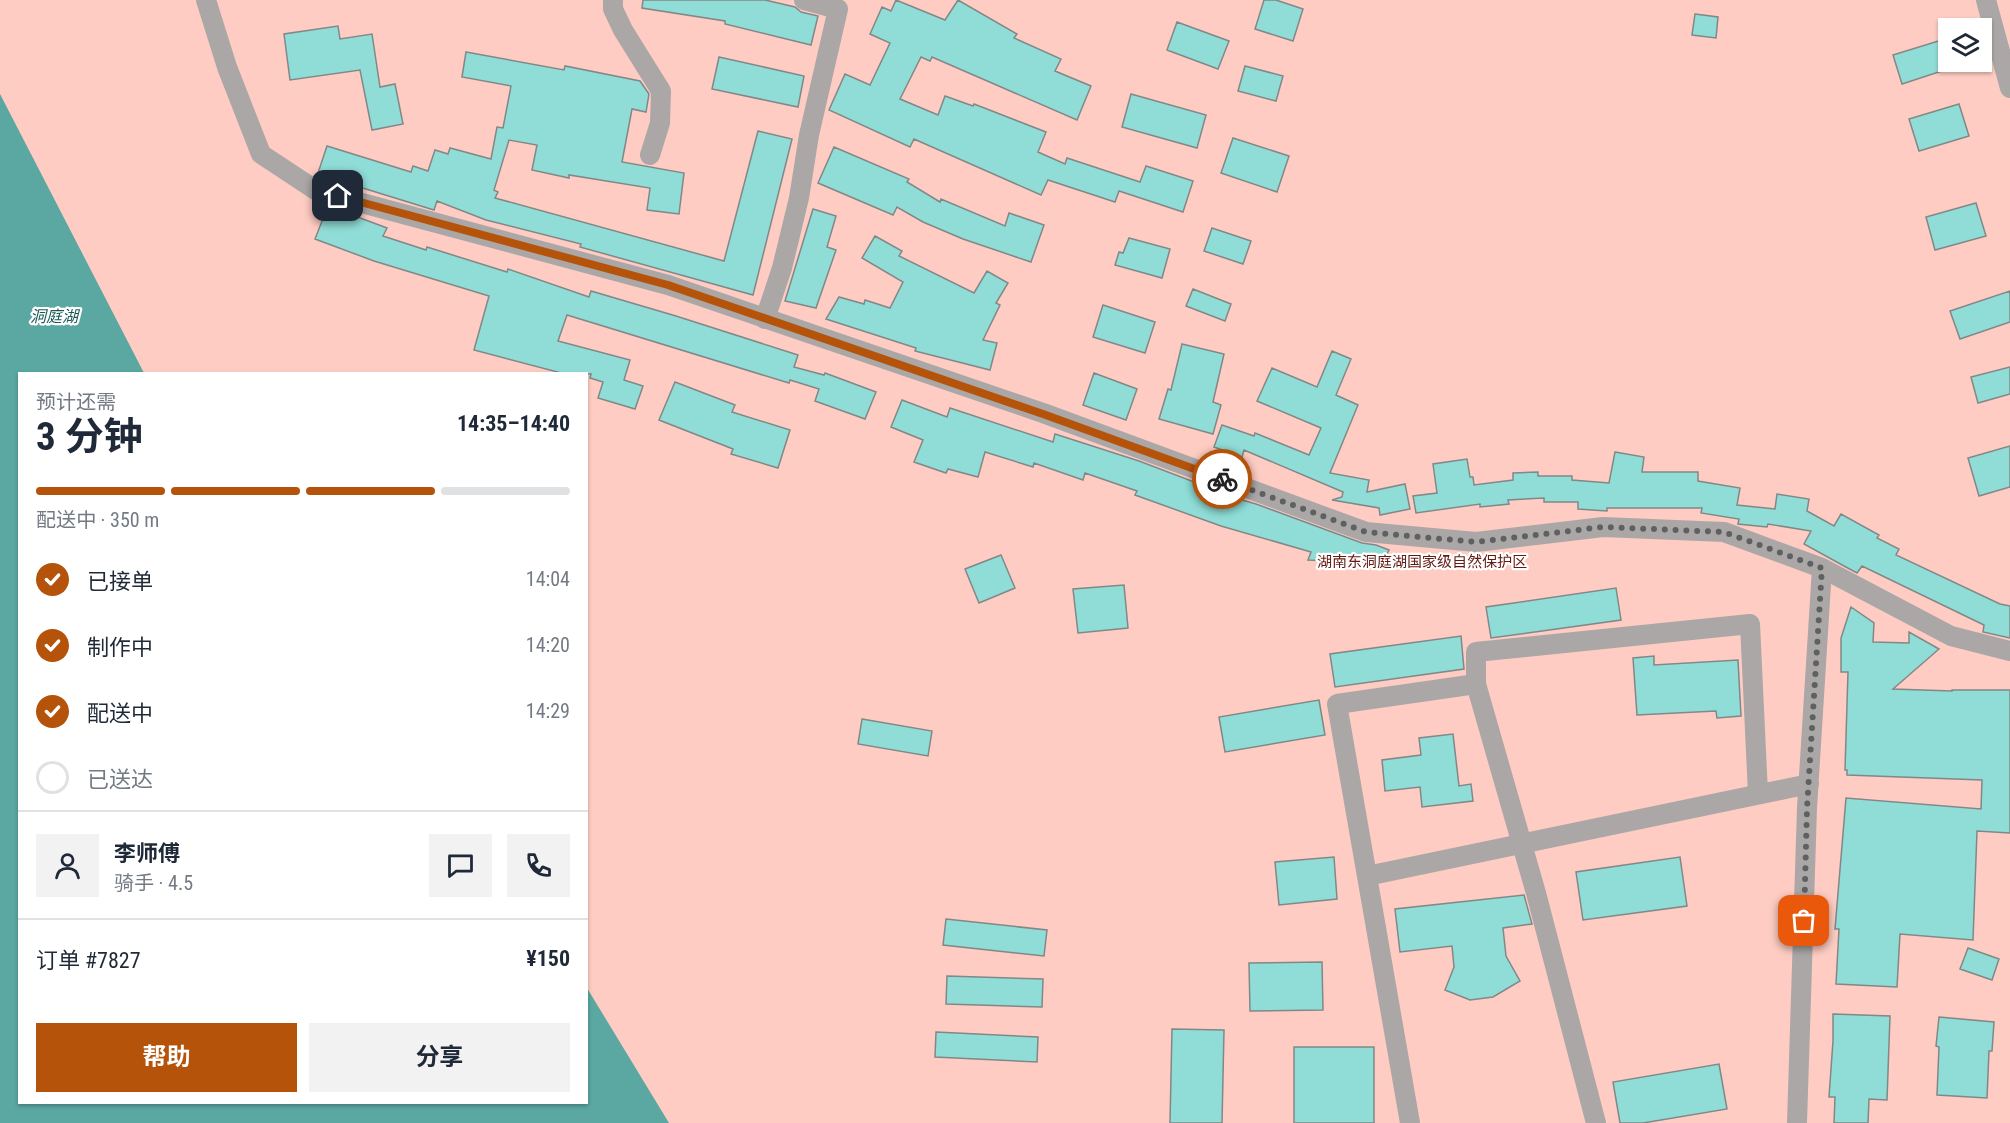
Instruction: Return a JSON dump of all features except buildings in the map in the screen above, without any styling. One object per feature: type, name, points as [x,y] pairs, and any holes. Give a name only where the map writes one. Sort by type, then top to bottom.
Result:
[{"type":"street","points":[[206,0],[227,67],[261,154],[317,191],[668,285],[1043,414],[1366,532],[1476,542],[1603,527],[1724,532],[1822,568],[1951,636],[2010,651]]},
{"type":"street","points":[[613,0],[613,9],[624,30],[661,91],[660,123],[650,155]]},
{"type":"street","points":[[765,319],[782,268],[799,198],[809,135],[839,4],[804,0]]},
{"type":"street","points":[[1986,0],[2010,88]]},
{"type":"street","points":[[1797,1123],[1809,784],[1822,568]]},
{"type":"street","points":[[1596,1123],[1522,843],[1476,684],[1476,652],[1750,624],[1758,794]]},
{"type":"street","points":[[1410,1123],[1337,704],[1476,684]]},
{"type":"street","points":[[1367,876],[1809,784]]},
{"type":"green space","name":"湖南东洞庭湖国家级自然保护区","points":[[0,0],[2010,0],[2010,1123],[0,1123]]},
{"type":"water","name":"洞庭湖","points":[[0,94],[143,372],[18,372],[18,1104],[588,1104],[588,990],[669,1123],[0,1123]]},
{"type":"way so far","points":[[1222,479],[1366,532],[1476,542],[1603,527],[1724,532],[1822,568],[1807,808],[1804,921]]},
{"type":"route","points":[[338,196],[668,285],[1043,414],[1222,479]]}]
